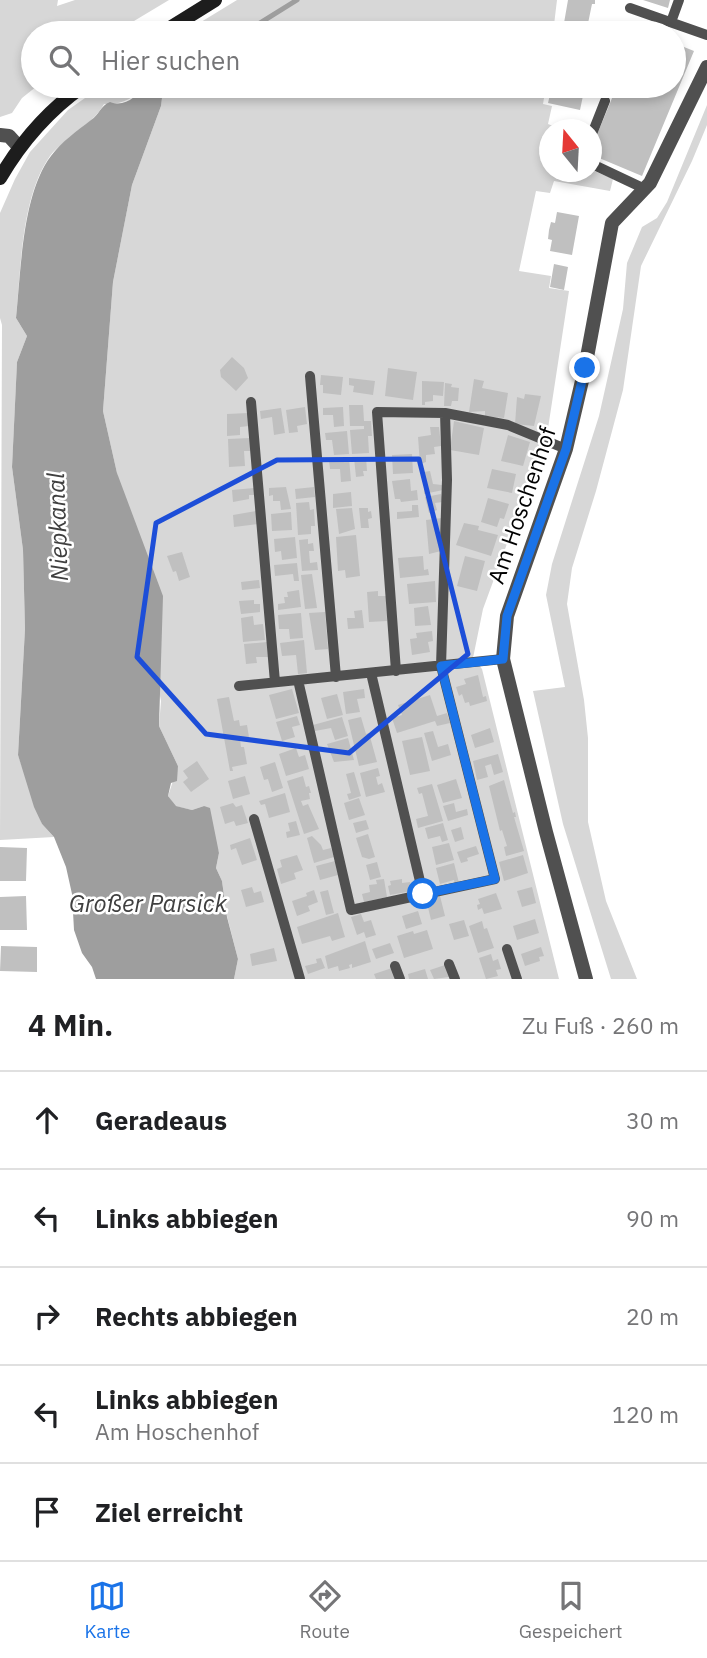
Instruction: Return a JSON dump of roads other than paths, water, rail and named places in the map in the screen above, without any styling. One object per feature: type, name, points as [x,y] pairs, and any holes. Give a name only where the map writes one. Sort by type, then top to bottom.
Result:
[{"type":"main road","points":[[181,21],[215,0]]},
{"type":"main road","points":[[0,178],[19,147],[41,122],[69,98]]},
{"type":"street","name":"Am Hoschenhof","points":[[586,979],[542,820],[503,659],[507,616],[566,449],[585,368],[612,223],[650,183],[707,67]]},
{"type":"street","points":[[0,135],[9,136],[19,147]]},
{"type":"lane","points":[[671,21],[679,0]]},
{"type":"lane","points":[[630,8],[668,21]]},
{"type":"lane","points":[[686,27],[707,35]]},
{"type":"lane","points":[[598,119],[606,100]]},
{"type":"lane","points":[[602,169],[645,189]]},
{"type":"lane","points":[[310,376],[336,677]]},
{"type":"lane","points":[[251,402],[275,682]]},
{"type":"lane","points":[[396,671],[377,412],[445,412],[508,425],[566,449]]},
{"type":"lane","points":[[298,680],[351,909],[495,879],[441,666],[447,480],[445,412]]},
{"type":"lane","points":[[239,686],[503,659]]},
{"type":"lane","points":[[371,673],[423,894]]},
{"type":"lane","points":[[254,819],[300,979]]},
{"type":"lane","points":[[507,949],[517,979]]},
{"type":"lane","points":[[449,964],[454,979]]},
{"type":"lane","points":[[395,966],[400,979]]},
{"type":"water","name":"Großer Parsick","points":[[133,98],[162,98],[132,185],[113,282],[103,411],[117,473],[163,596],[159,726],[178,766],[177,781],[171,783],[168,796],[176,806],[192,810],[204,806],[210,808],[219,853],[216,868],[222,881],[227,917],[238,959],[234,979],[96,979],[92,967],[82,953],[74,930],[72,894],[66,867],[54,837],[42,824],[34,807],[18,755],[25,629],[23,550],[12,467],[17,362],[27,336],[16,318],[24,234],[34,191],[51,156],[107,103],[126,102]]},
{"type":"waterway","name":"Niepkanal","points":[[263,21],[297,0]]}]
